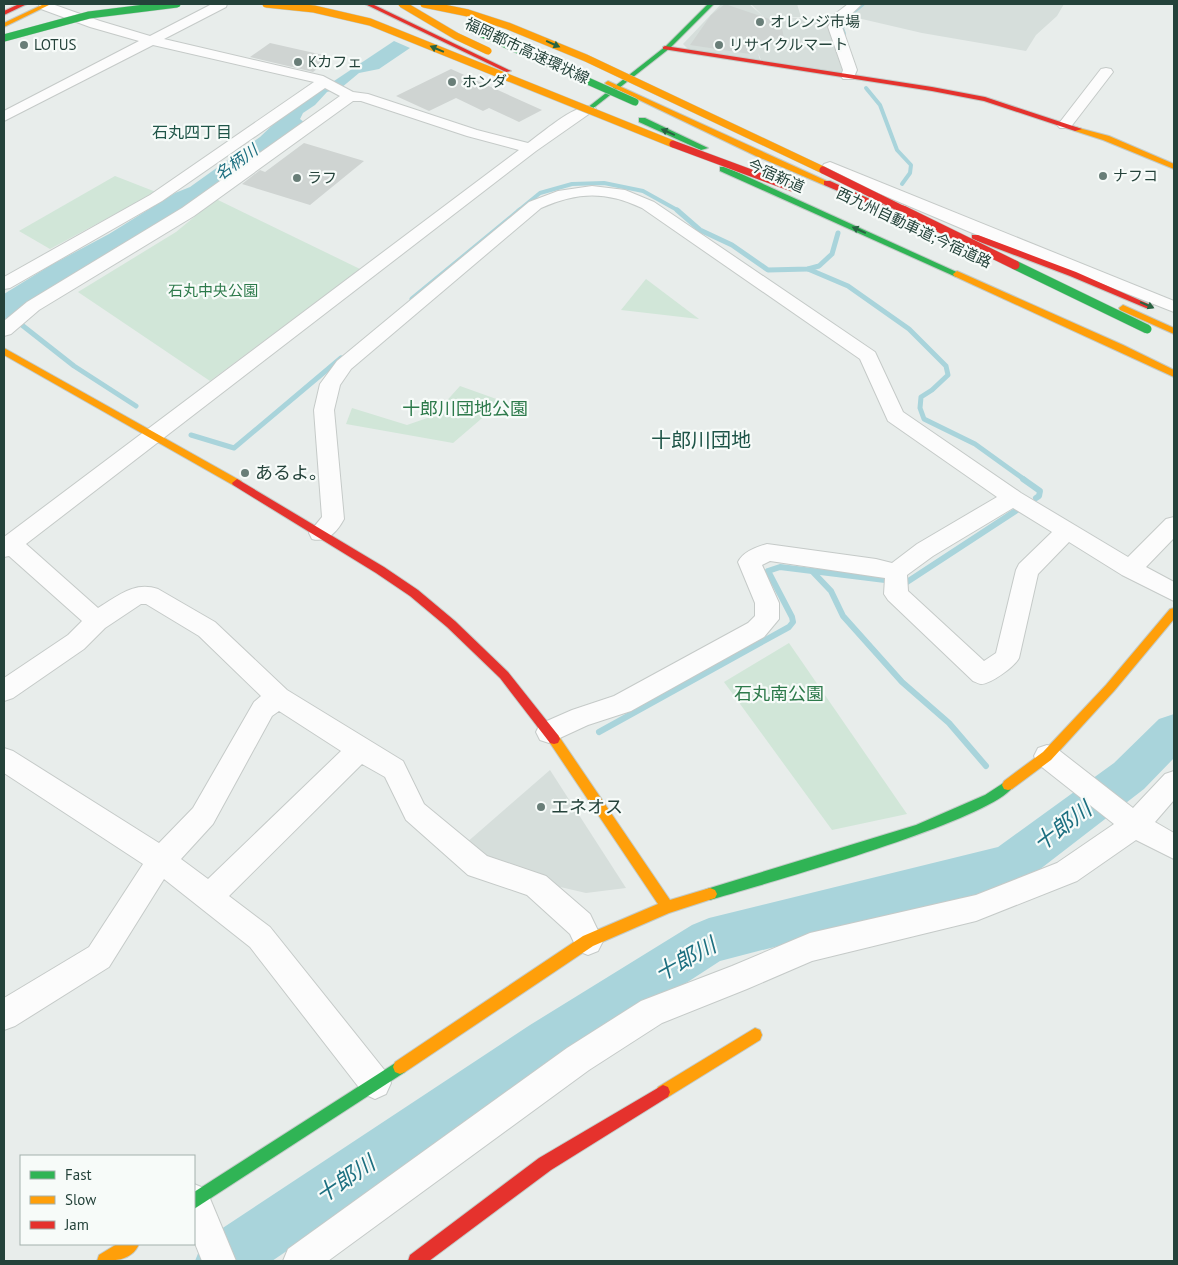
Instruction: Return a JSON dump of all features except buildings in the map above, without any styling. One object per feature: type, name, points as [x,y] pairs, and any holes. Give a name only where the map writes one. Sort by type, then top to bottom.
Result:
[{"type":"main road","points":[[4,24],[47,4]]},
{"type":"main road","points":[[4,39],[85,17],[152,4]]},
{"type":"main road","points":[[4,39],[41,25],[72,18],[149,6],[177,4]]},
{"type":"main road","points":[[266,4],[338,14],[384,27],[645,134],[792,188]]},
{"type":"main road","name":"今宿新道","points":[[368,4],[432,36],[589,103],[1085,331],[1174,374]]},
{"type":"main road","name":"福岡都市高速環状線","points":[[402,4],[456,36],[521,66]]},
{"type":"main road","points":[[425,4],[468,13],[553,44],[820,169],[1147,329]]},
{"type":"main road","name":"西九州自動車道;今宿道路","points":[[425,4],[510,48],[1174,342]]},
{"type":"main road","name":"今宿新道","points":[[433,4],[645,99],[843,192],[1053,277],[1174,331]]},
{"type":"main road","points":[[589,103],[631,78],[689,27],[711,4]]},
{"type":"main road","points":[[666,48],[932,89],[985,100],[1106,138],[1174,167]]},
{"type":"main road","name":"福岡都市高速環状線","points":[[589,103],[612,106],[642,120]]},
{"type":"main road","name":"西九州自動車道;今宿道路","points":[[642,120],[1002,286],[1174,362]]},
{"type":"main road","points":[[759,154],[1073,274],[1174,317]]},
{"type":"main road","points":[[4,351],[264,498],[320,532],[414,593],[451,624],[504,675],[549,732],[667,907]]},
{"type":"main road","points":[[195,1200],[480,1015],[588,941],[667,907],[918,830],[988,799],[1047,756],[1110,688],[1174,612]]},
{"type":"main road","points":[[416,1261],[545,1164],[755,1035]]},
{"type":"main road","points":[[105,1261],[129,1245]]},
{"type":"street","points":[[47,4],[95,24],[149,40],[318,79],[350,96],[363,97],[472,133],[531,148]]},
{"type":"street","points":[[4,117],[221,4]]},
{"type":"street","points":[[848,76],[850,70],[835,27],[840,16],[856,4]]},
{"type":"street","points":[[1065,125],[1106,72]]},
{"type":"street","points":[[4,284],[156,198],[324,82]]},
{"type":"street","points":[[12,323],[33,306],[173,222],[350,96]]},
{"type":"street","points":[[645,99],[760,145],[825,165],[1174,307]]},
{"type":"street","points":[[97,621],[7,546],[572,118],[589,103]]},
{"type":"street","points":[[320,532],[334,519],[324,410],[330,384],[344,365],[535,205],[554,196],[572,192],[601,190],[630,196],[648,206],[868,356],[895,416],[1013,498],[1066,532],[1174,592]]},
{"type":"street","points":[[138,208],[173,222]]},
{"type":"street","points":[[896,572],[925,550],[1013,498]]},
{"type":"street","points":[[1130,569],[1174,525]]},
{"type":"street","points":[[896,572],[896,594],[982,674],[1007,658],[1027,570],[1066,532]]},
{"type":"street","points":[[549,732],[580,717],[622,704],[756,630],[767,619],[767,603],[749,562],[767,552],[876,567],[896,572]]},
{"type":"street","points":[[4,691],[76,642],[97,621],[137,595],[150,595],[207,629],[278,697],[394,769],[415,812],[478,866],[536,884],[580,924],[588,941]]},
{"type":"street","points":[[4,1015],[98,957],[161,860],[203,816],[263,709],[278,697]]},
{"type":"street","points":[[208,896],[360,749]]},
{"type":"street","points":[[1047,756],[1135,826],[1174,847]]},
{"type":"street","points":[[4,759],[161,860],[260,937],[375,1083]]},
{"type":"street","points":[[300,1261],[578,1059],[652,1012],[737,979],[810,947],[985,904],[1067,872],[1135,826],[1174,782]]},
{"type":"street","points":[[195,1204],[218,1261]]},
{"type":"shaded area","points":[[721,4],[749,4],[763,16],[751,4],[797,4],[801,17],[770,18],[826,18],[845,69],[841,73],[761,60],[758,53],[760,60],[688,49],[683,44]]},
{"type":"shaded area","points":[[865,4],[1064,4],[1057,16],[1036,35],[1026,51],[922,33],[849,16]]},
{"type":"shaded area","name":"エネオス","points":[[550,770],[626,888],[586,893],[556,886],[481,859],[465,844]]},
{"type":"green space","points":[[115,176],[156,192],[50,249],[19,231]]},
{"type":"green space","name":"石丸中央公園","points":[[216,199],[360,269],[210,381],[78,292],[176,232]]},
{"type":"green space","points":[[646,279],[699,319],[621,310]]},
{"type":"green space","name":"十郎川団地公園","points":[[460,386],[502,401],[453,443],[346,424],[352,408],[407,425],[433,416]]},
{"type":"green space","name":"石丸南公園","points":[[789,643],[907,814],[832,830],[724,682]]},
{"type":"water","name":"名柄川","points":[[394,41],[410,48],[379,69],[359,73],[341,88],[327,92],[315,105],[303,113],[300,119],[305,123],[201,197],[4,323],[4,294],[51,265],[109,234],[175,193],[190,187],[260,137],[283,115]]},
{"type":"waterway","points":[[844,34],[842,28],[846,18],[863,4]]},
{"type":"waterway","points":[[866,88],[880,105],[897,150],[911,165],[910,173],[902,184]]},
{"type":"waterway","points":[[518,211],[540,193],[572,184],[604,183],[643,191],[679,211]]},
{"type":"waterway","points":[[412,299],[520,210]]},
{"type":"waterway","points":[[677,210],[700,230],[732,245],[768,270],[808,269]]},
{"type":"waterway","points":[[808,269],[819,266],[832,254],[838,233]]},
{"type":"waterway","points":[[808,269],[848,286],[909,329],[946,366],[948,375],[932,390],[921,397],[920,408],[924,419],[975,444],[1025,480]]},
{"type":"waterway","points":[[4,311],[74,366],[136,406]]},
{"type":"waterway","points":[[191,435],[234,448],[341,358]]},
{"type":"waterway","points":[[1023,479],[1040,491],[1039,496],[1036,498]]},
{"type":"waterway","points":[[907,582],[1017,510]]},
{"type":"waterway","points":[[599,732],[789,627],[793,622],[792,617],[768,571],[780,567],[885,580]]},
{"type":"waterway","points":[[812,571],[831,591],[843,616],[902,682],[949,723],[986,766]]},
{"type":"waterway","name":"十郎川","points":[[223,1261],[548,1043],[709,941],[1010,865],[1129,776],[1174,731]]},
{"type":"traffic: fast","points":[[4,38],[89,15],[177,4]]},
{"type":"traffic: fast","points":[[589,109],[668,47],[711,4]]},
{"type":"traffic: fast","points":[[473,30],[635,102]]},
{"type":"traffic: fast","points":[[642,120],[704,148]]},
{"type":"traffic: fast","points":[[723,169],[957,274]]},
{"type":"traffic: fast","points":[[1015,265],[1147,329]]},
{"type":"traffic: fast","points":[[710,894],[918,830],[989,799],[1008,785]]},
{"type":"traffic: fast","points":[[195,1200],[400,1067]]},
{"type":"traffic: slow","points":[[4,25],[48,4]]},
{"type":"traffic: slow","points":[[266,4],[314,9],[370,22],[673,144]]},
{"type":"traffic: slow","points":[[402,4],[456,36],[488,51]]},
{"type":"traffic: slow","points":[[424,4],[468,13],[508,26],[586,58],[823,170]]},
{"type":"traffic: slow","points":[[608,83],[759,154],[827,183]]},
{"type":"traffic: slow","points":[[1078,129],[1106,138],[1174,167]]},
{"type":"traffic: slow","points":[[957,274],[1120,347],[1174,374]]},
{"type":"traffic: slow","points":[[1123,308],[1174,331]]},
{"type":"traffic: slow","points":[[4,351],[237,483]]},
{"type":"traffic: slow","points":[[1008,785],[1047,756],[1110,688],[1174,612]]},
{"type":"traffic: slow","points":[[554,739],[667,907]]},
{"type":"traffic: slow","points":[[400,1067],[588,941],[667,907],[710,894]]},
{"type":"traffic: slow","points":[[663,1092],[755,1035]]},
{"type":"traffic: slow","points":[[105,1261],[129,1245]]},
{"type":"traffic: jam","points":[[4,13],[24,4]]},
{"type":"traffic: jam","points":[[368,4],[508,71]]},
{"type":"traffic: jam","points":[[665,48],[932,89],[985,99],[1078,129]]},
{"type":"traffic: jam","points":[[673,144],[792,188]]},
{"type":"traffic: jam","points":[[823,170],[1015,265]]},
{"type":"traffic: jam","points":[[827,183],[897,213]]},
{"type":"traffic: jam","points":[[975,237],[1073,274],[1149,306]]},
{"type":"traffic: jam","points":[[237,483],[380,570],[414,593],[451,624],[504,675],[554,739]]},
{"type":"traffic: jam","points":[[416,1261],[545,1164],[663,1092]]},
{"type":"place","name":"オレンジ市場","points":[[760,22]]},
{"type":"place","name":"LOTUS","points":[[24,45]]},
{"type":"place","name":"リサイクルマート","points":[[719,45]]},
{"type":"place","name":"Kカフェ","points":[[298,62]]},
{"type":"place","name":"ホンダ","points":[[452,82]]},
{"type":"place","name":"ナフコ","points":[[1103,176]]},
{"type":"place","name":"ラフ","points":[[297,178]]},
{"type":"place","name":"あるよ。","points":[[245,473]]},
{"type":"place","name":"エネオス","points":[[541,807]]},
{"type":"district","name":"石丸四丁目","points":[[192,132]]},
{"type":"district","name":"十郎川団地","points":[[701,440]]}]
